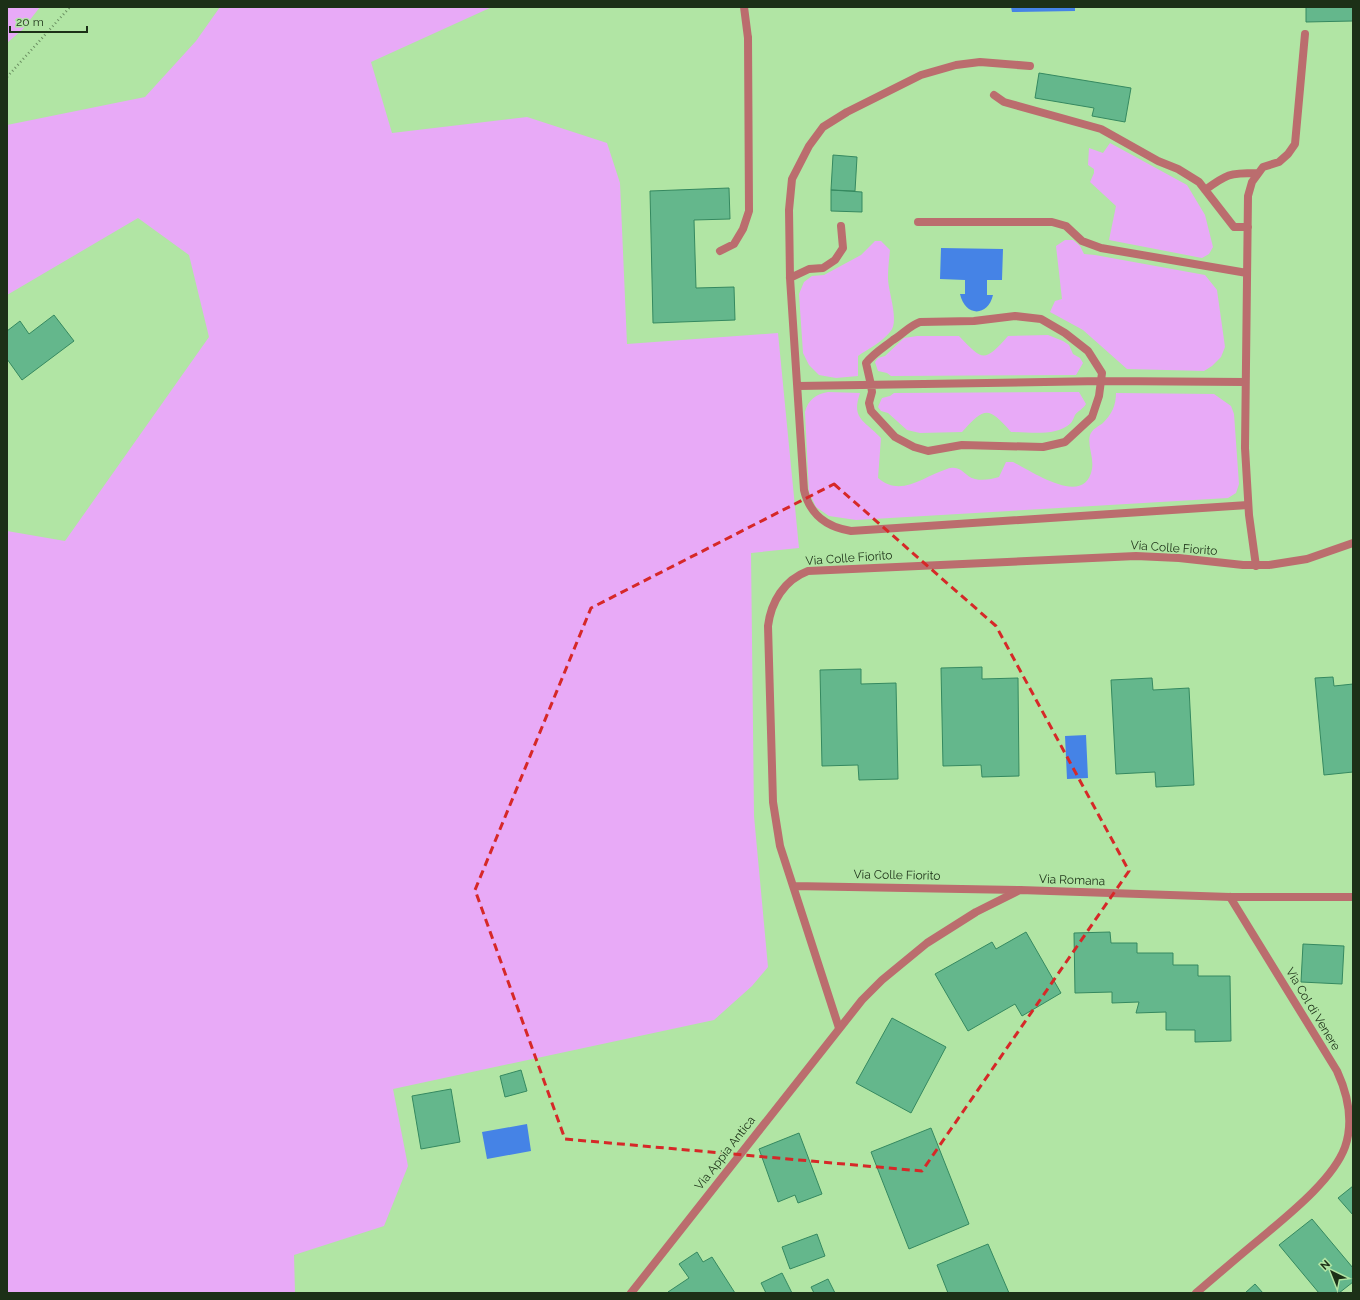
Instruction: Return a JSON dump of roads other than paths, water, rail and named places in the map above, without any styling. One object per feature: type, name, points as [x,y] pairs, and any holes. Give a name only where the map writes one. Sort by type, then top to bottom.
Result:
[{"type":"street","points":[[720,251],[734,244],[750,211],[748,38],[744,7]]},
{"type":"street","points":[[1256,566],[1248,505],[1245,448],[1248,196],[1252,182],[1263,166],[1279,162],[1288,154],[1295,144],[1305,34]]},
{"type":"street","points":[[1030,66],[980,62],[956,64],[921,75],[847,112],[822,127],[809,146],[792,179],[788,210],[790,278],[798,386],[803,486],[806,499],[815,515],[822,521],[841,530],[866,531],[1248,505]]},
{"type":"street","points":[[994,95],[1004,102],[1101,129],[1199,182],[1234,227],[1248,227]]},
{"type":"street","points":[[1205,190],[1224,176],[1237,173],[1257,174]]},
{"type":"street","points":[[918,222],[1052,222],[1066,226],[1082,241],[1101,248],[1247,273]]},
{"type":"street","points":[[790,278],[809,268],[823,268],[835,260],[843,248],[841,226]]},
{"type":"street","points":[[1015,316],[1041,319],[1066,334],[1088,351],[1099,366],[1102,381],[1096,410],[1092,417],[1065,442],[1043,447],[962,445],[928,451],[901,441],[871,411],[868,403],[872,392],[871,385],[866,363],[874,353],[894,340],[912,324],[920,322],[974,321],[1015,316]]},
{"type":"street","points":[[798,386],[1102,381],[1245,382]]},
{"type":"street","name":"Via Colle Fiorito","points":[[1020,890],[793,886],[780,846],[773,802],[768,626],[771,611],[778,596],[786,585],[796,576],[808,571],[1104,556],[1165,557],[1256,566],[1290,563],[1353,543]]},
{"type":"street","points":[[793,886],[839,1028]]},
{"type":"street","name":"Via Romana","points":[[839,1028],[870,992],[923,946],[954,924],[1020,890],[1230,897],[1353,897]]},
{"type":"street","name":"Via Col di Venere","points":[[1196,1293],[1306,1198],[1336,1164],[1344,1149],[1349,1130],[1348,1102],[1337,1071],[1230,897]]},
{"type":"street","name":"Via Appia Antica","points":[[631,1293],[839,1028]]},
{"type":"water","points":[[1011,7],[1075,7],[1075,11],[1012,12]]},
{"type":"water","points":[[941,248],[1003,249],[1002,280],[987,280],[987,295],[993,295],[990,302],[982,310],[971,310],[963,302],[960,294],[965,294],[965,280],[940,279]]},
{"type":"water","points":[[1086,735],[1088,778],[1067,779],[1065,736]]},
{"type":"water","points":[[527,1124],[531,1151],[487,1159],[482,1132]]}]
